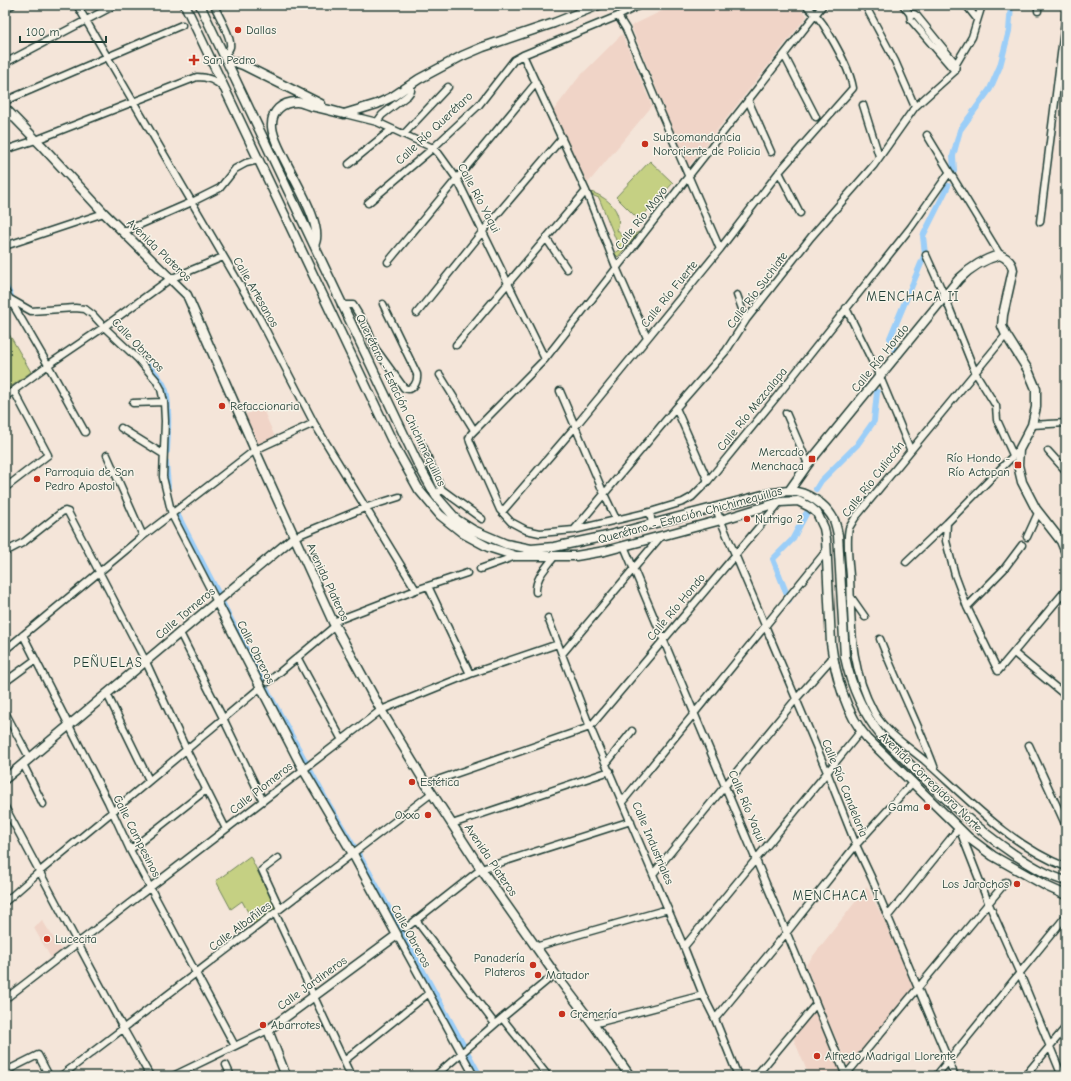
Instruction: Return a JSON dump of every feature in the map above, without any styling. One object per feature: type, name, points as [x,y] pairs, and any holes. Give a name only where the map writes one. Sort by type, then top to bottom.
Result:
[{"type":"main road","name":"Querétaro - Estación Chichimequillas","points":[[185,5],[394,445],[419,490],[440,515],[464,534],[488,547],[516,556],[576,556],[624,546],[721,520],[780,502],[798,501],[810,507],[817,514],[824,528],[827,550],[831,643]]},
{"type":"main road","name":"Querétaro - Estación Chichimequillas","points":[[200,5],[416,462],[458,520],[473,530],[506,544],[531,549],[554,547],[602,537],[771,493],[789,491],[801,493],[816,500],[827,510],[835,524],[838,535],[844,648]]},
{"type":"main road","points":[[296,238],[310,246],[314,245],[317,236],[305,198],[276,139],[272,127],[274,116],[278,108],[286,103],[298,102],[344,114],[377,104],[462,56],[483,46],[554,23],[599,5]]},
{"type":"main road","name":"Calle Río Yaqui","points":[[225,57],[315,102],[344,114]]},
{"type":"main road","name":"Avenida Plateros","points":[[5,108],[104,213],[187,295],[254,450],[334,624],[381,710],[426,784],[481,869],[555,974],[630,1076]]},
{"type":"main road","points":[[1000,255],[1009,260],[1013,270],[1002,315],[1002,326],[1028,370],[1036,389],[1036,407],[1032,425],[1016,452],[1018,465],[1022,482],[1038,513],[1061,541],[1066,553]]},
{"type":"main road","name":"Calle Río Hondo","points":[[789,491],[808,464],[945,296],[968,271],[987,259],[1000,255]]},
{"type":"main road","name":"Calle Torneros","points":[[5,779],[69,727],[294,537]]},
{"type":"main road","name":"Calle Obreros","points":[[217,602],[261,687],[355,852],[397,935]]},
{"type":"main road","name":"Avenida Corregidora Norte","points":[[831,643],[841,688],[861,732],[969,838],[993,856],[1066,895]]},
{"type":"main road","name":"Avenida Corregidora Norte","points":[[844,648],[847,665],[863,707],[883,738],[965,818],[1028,864],[1066,881]]},
{"type":"main road","name":"Calle Jardineros","points":[[268,1030],[397,935]]},
{"type":"main road","points":[[268,1030],[286,1076]]},
{"type":"street","points":[[5,8],[12,5]]},
{"type":"street","name":"Calle Artesanos","points":[[77,5],[260,320],[314,423],[367,507],[416,590]]},
{"type":"street","points":[[5,63],[115,5]]},
{"type":"street","points":[[214,5],[225,28],[230,43],[229,50],[225,57]]},
{"type":"street","name":"Calle Río Querétaro","points":[[368,203],[433,148],[478,105],[514,60],[618,16],[640,5]]},
{"type":"street","points":[[806,5],[815,15]]},
{"type":"street","name":"Calle Río Mayo","points":[[502,512],[470,442],[469,438],[474,430],[544,358],[823,5]]},
{"type":"street","points":[[865,5],[894,61],[915,107]]},
{"type":"street","points":[[903,5],[910,14],[917,16],[956,67]]},
{"type":"street","points":[[966,5],[977,19]]},
{"type":"street","name":"Calle Río Suchiate","points":[[574,530],[676,408],[726,351],[746,320],[811,237],[874,165],[915,107],[956,67],[972,37],[982,5]]},
{"type":"street","points":[[1040,222],[1064,40],[1066,14]]},
{"type":"street","name":"Calle Río Fuerte","points":[[502,512],[575,427],[720,248],[779,172],[853,88],[837,49],[822,23],[815,15]]},
{"type":"street","points":[[618,16],[626,29],[720,248]]},
{"type":"street","points":[[5,101],[182,25]]},
{"type":"street","points":[[523,55],[586,191],[616,267],[647,338]]},
{"type":"street","points":[[784,55],[816,117]]},
{"type":"street","points":[[5,150],[36,140],[197,77],[205,77],[215,81],[229,96]]},
{"type":"street","points":[[388,262],[536,83]]},
{"type":"street","points":[[377,122],[382,115],[408,95],[411,91],[410,85]]},
{"type":"street","points":[[404,134],[448,87]]},
{"type":"street","points":[[748,100],[771,152]]},
{"type":"street","points":[[863,105],[879,156]]},
{"type":"street","name":"Calle Río Yaqui","points":[[344,114],[377,122],[433,148],[439,154],[457,179],[544,358]]},
{"type":"street","points":[[349,164],[392,129]]},
{"type":"street","points":[[927,135],[1000,255]]},
{"type":"street","points":[[417,313],[483,231],[562,138]]},
{"type":"street","points":[[123,232],[220,188],[239,166],[259,160]]},
{"type":"street","points":[[779,172],[800,212]]},
{"type":"street","name":"Calle Río Mezcalapa","points":[[502,512],[511,522],[526,530],[540,533],[574,530],[650,512],[683,502],[692,497],[708,481],[776,398],[911,228],[950,173]]},
{"type":"street","points":[[456,345],[586,191]]},
{"type":"street","points":[[5,246],[104,213]]},
{"type":"street","points":[[546,238],[567,269]]},
{"type":"street","points":[[906,562],[947,523],[1016,452],[997,420],[996,406],[975,372],[945,296],[926,255]]},
{"type":"street","points":[[5,397],[48,364],[104,327],[170,279],[224,257]]},
{"type":"street","points":[[5,291],[48,364],[85,432]]},
{"type":"street","points":[[737,295],[746,320]]},
{"type":"street","name":"Calle Obreros","points":[[10,299],[31,310],[85,309],[93,314],[104,327],[138,359],[162,389],[165,420],[163,477],[173,513],[217,602]]},
{"type":"street","points":[[341,305],[353,305],[367,328],[375,348],[404,388],[411,388],[415,385],[418,379],[417,374],[383,304]]},
{"type":"street","points":[[846,308],[880,377],[910,449]]},
{"type":"street","name":"Calle Río Culiacán","points":[[1006,335],[910,449],[855,518],[849,528],[851,626],[854,652],[860,678],[875,713],[891,733],[977,809],[1036,853],[1066,867]]},
{"type":"street","points":[[440,375],[474,430]]},
{"type":"street","points":[[5,488],[48,455],[14,391]]},
{"type":"street","points":[[560,391],[616,519]]},
{"type":"street","points":[[133,403],[164,402]]},
{"type":"street","points":[[676,408],[708,481]]},
{"type":"street","points":[[786,413],[808,464]]},
{"type":"street","points":[[5,650],[143,536],[254,450],[314,423]]},
{"type":"street","points":[[1032,425],[1066,423]]},
{"type":"street","points":[[120,428],[163,454]]},
{"type":"street","points":[[423,446],[438,493],[482,519]]},
{"type":"street","points":[[1048,451],[1066,470]]},
{"type":"street","points":[[107,455],[143,536]]},
{"type":"street","name":"Calle Torneros","points":[[294,537],[367,507],[399,497]]},
{"type":"street","name":"Calle Río Hondo","points":[[590,727],[780,502]]},
{"type":"street","name":"Calle Río Candelaria","points":[[715,507],[827,772],[856,845],[888,916],[955,1076]]},
{"type":"street","points":[[5,552],[24,542],[65,511],[68,512],[146,662],[186,749],[226,829]]},
{"type":"street","points":[[650,512],[652,524]]},
{"type":"street","points":[[1027,537],[1038,513]]},
{"type":"street","points":[[947,523],[946,541],[950,558],[967,606],[998,671],[1066,590]]},
{"type":"street","points":[[562,654],[660,536]]},
{"type":"street","name":"Calle Río Yaqui","points":[[624,546],[787,932],[846,1076]]},
{"type":"street","points":[[967,606],[1004,569],[1022,546]]},
{"type":"street","points":[[623,801],[827,550]]},
{"type":"street","points":[[480,568],[516,556]]},
{"type":"street","points":[[536,592],[535,585],[554,556]]},
{"type":"street","points":[[268,682],[334,624],[416,590],[467,573]]},
{"type":"street","points":[[428,586],[470,674]]},
{"type":"street","points":[[851,597],[864,617]]},
{"type":"street","name":"Calle Industriales","points":[[548,618],[590,727],[623,801],[738,1076]]},
{"type":"street","points":[[180,633],[263,801]]},
{"type":"street","name":"Calle Campesinos","points":[[23,635],[130,850],[235,1046]]},
{"type":"street","points":[[880,639],[889,663],[929,752],[935,771]]},
{"type":"street","name":"Calle Plomeros","points":[[5,999],[381,710],[470,674],[558,644]]},
{"type":"street","points":[[844,648],[854,652]]},
{"type":"street","points":[[1014,653],[1066,696]]},
{"type":"street","points":[[297,657],[342,740]]},
{"type":"street","points":[[653,874],[796,699],[833,657]]},
{"type":"street","points":[[5,682],[35,660]]},
{"type":"street","points":[[854,685],[860,678]]},
{"type":"street","points":[[1060,690],[1066,685]]},
{"type":"street","points":[[5,902],[261,687]]},
{"type":"street","points":[[107,694],[149,780]]},
{"type":"street","points":[[6,714],[27,761],[43,804]]},
{"type":"street","points":[[426,784],[590,727]]},
{"type":"street","points":[[606,764],[632,731]]},
{"type":"street","points":[[684,947],[861,732]]},
{"type":"street","points":[[1029,745],[1066,826]]},
{"type":"street","points":[[452,824],[610,771]]},
{"type":"street","points":[[714,1020],[787,932],[856,845],[913,782]]},
{"type":"street","points":[[130,850],[206,790]]},
{"type":"street","name":"Calle Albañiles","points":[[61,1076],[432,793]]},
{"type":"street","points":[[5,807],[122,1028],[150,1076]]},
{"type":"street","points":[[406,928],[481,869],[631,821]]},
{"type":"street","points":[[888,916],[959,828],[988,902],[1020,974],[1062,1076]]},
{"type":"street","points":[[278,858],[262,870],[314,997],[351,1076]]},
{"type":"street","points":[[846,1076],[1006,882]]},
{"type":"street","points":[[535,946],[668,909]]},
{"type":"street","points":[[936,1076],[1066,916]]},
{"type":"street","points":[[416,920],[495,1024]]},
{"type":"street","name":"Calle Obreros","points":[[397,935],[463,1052],[474,1076]]},
{"type":"street","points":[[435,1076],[555,974]]},
{"type":"street","points":[[344,1061],[429,993]]},
{"type":"street","points":[[593,1024],[703,995]]},
{"type":"street","points":[[756,1076],[816,1004]]},
{"type":"street","points":[[502,1018],[548,1076]]},
{"type":"street","points":[[1025,1076],[1066,1027]]},
{"type":"street","name":"Calle Jardineros","points":[[173,1076],[268,1030]]},
{"type":"street","points":[[10,1069],[38,1055],[49,1076]]},
{"type":"street","points":[[226,1065],[231,1076]]},
{"type":"shaded area","points":[[674,5],[798,5],[807,16],[688,167],[631,26]]},
{"type":"shaded area","points":[[622,34],[652,106],[588,183],[563,137],[553,111],[579,77]]},
{"type":"shaded area","points":[[262,407],[275,437],[255,445],[243,416]]},
{"type":"shaded area","points":[[867,887],[886,924],[914,989],[848,1066],[819,1000],[806,965]]},
{"type":"shaded area","name":"Lucecita","points":[[42,920],[62,951],[51,958],[34,928]]},
{"type":"shaded area","name":"Alfredo Madrigal Llorente","points":[[815,1009],[843,1076],[809,1076],[792,1035]]},
{"type":"green space","points":[[650,161],[673,183],[639,220],[616,197]]},
{"type":"green space","points":[[587,190],[610,203],[618,215],[617,230],[622,236],[628,237],[639,232],[618,257],[614,253],[620,250],[599,198],[589,194]]},
{"type":"green space","points":[[5,327],[31,372],[5,391]]},
{"type":"green space","points":[[250,856],[277,911],[256,927],[242,901],[231,909],[216,881]]},
{"type":"waterway","points":[[954,171],[953,156],[960,130],[990,89],[1000,66],[1009,31],[1011,5]]},
{"type":"waterway","points":[[895,351],[890,338],[925,254],[923,236],[948,186]]},
{"type":"waterway","points":[[5,285],[11,296]]},
{"type":"waterway","points":[[143,361],[160,379],[166,391],[168,412],[167,451]]},
{"type":"waterway","points":[[816,489],[821,481],[857,445],[874,421],[877,392]]},
{"type":"waterway","points":[[166,462],[168,487]]},
{"type":"waterway","points":[[789,600],[773,559],[792,540],[806,514]]},
{"type":"waterway","points":[[178,516],[218,593]]},
{"type":"waterway","points":[[223,604],[261,679],[326,800],[369,872],[480,1076]]},
{"type":"place","name":"Dallas","points":[[238,30]]},
{"type":"place","name":"San Pedro","points":[[194,60]]},
{"type":"place","name":"Subcomandancia Nororiente de Policia","points":[[645,144]]},
{"type":"place","name":"Refaccionaria","points":[[222,406]]},
{"type":"place","name":"Mercado Menchaca","points":[[812,459]]},
{"type":"place","name":"Río Hondo - Río Actopan","points":[[1018,465]]},
{"type":"place","name":"Parroquia de San Pedro Apostol","points":[[37,479]]},
{"type":"place","name":"Nutrigo 2","points":[[747,519]]},
{"type":"place","name":"Estética","points":[[412,782]]},
{"type":"place","name":"Gama","points":[[927,807]]},
{"type":"place","name":"Oxxo","points":[[428,815]]},
{"type":"place","name":"Los Jarochos","points":[[1017,884]]},
{"type":"place","name":"Lucecita","points":[[47,939]]},
{"type":"place","name":"Panadería Plateros","points":[[533,965]]},
{"type":"place","name":"Matador","points":[[538,975]]},
{"type":"place","name":"Cremería","points":[[562,1014]]},
{"type":"place","name":"Abarrotes","points":[[263,1025]]},
{"type":"place","name":"Alfredo Madrigal Llorente","points":[[817,1056]]},
{"type":"district","name":"MENCHACA II","points":[[913,296]]},
{"type":"district","name":"PEÑUELAS","points":[[108,662]]},
{"type":"district","name":"MENCHACA I","points":[[836,895]]}]
